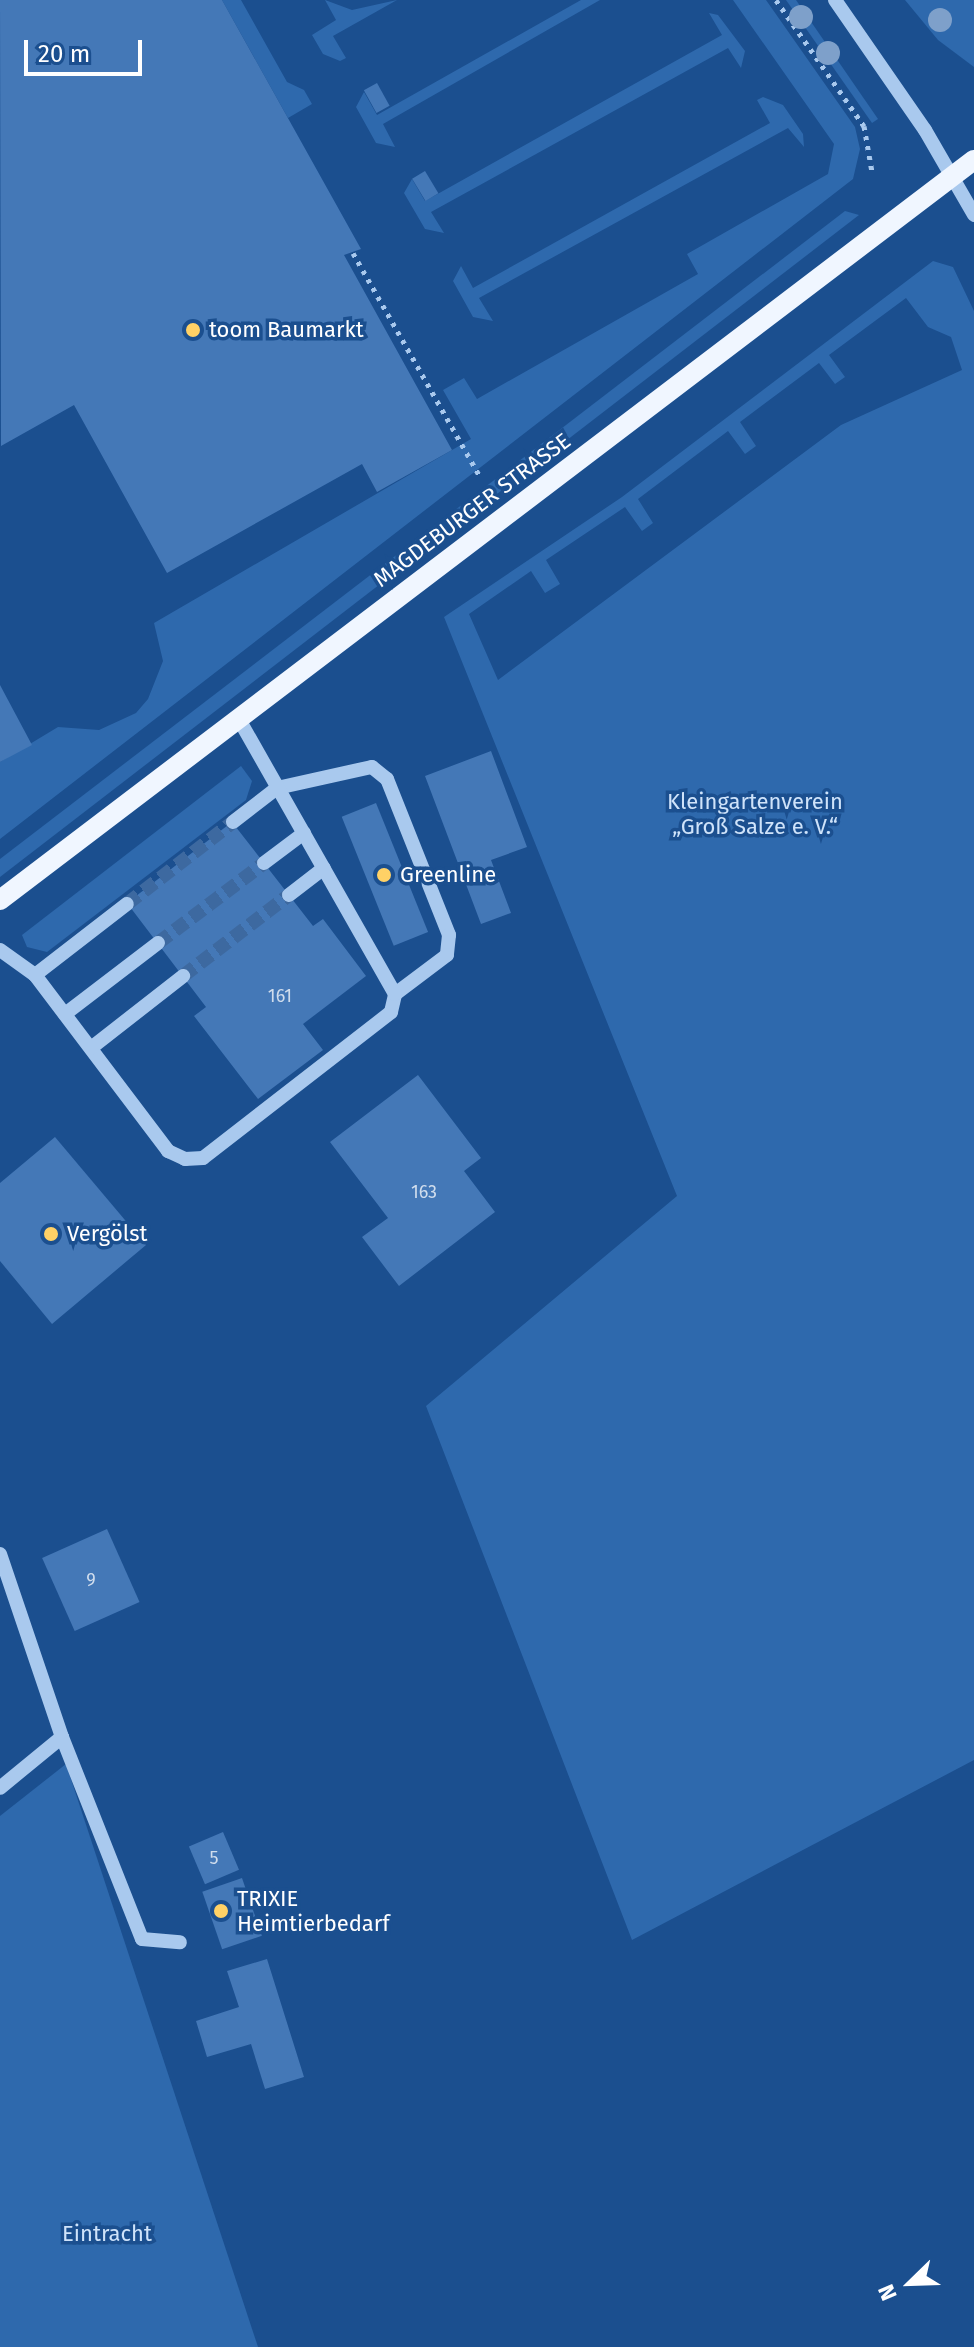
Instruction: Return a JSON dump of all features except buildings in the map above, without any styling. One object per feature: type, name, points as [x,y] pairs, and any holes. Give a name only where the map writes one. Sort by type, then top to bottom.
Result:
[{"type":"main road","name":"MAGDEBURGER STRASSE","points":[[0,900],[974,160]]},
{"type":"street","points":[[835,0],[953,177],[974,215]]},
{"type":"street","points":[[238,718],[395,994]]},
{"type":"street","points":[[0,950],[35,975],[168,1151],[185,1159],[203,1158],[391,1012],[395,994],[447,955],[449,935],[387,779],[372,767],[277,788],[233,822]]},
{"type":"street","points":[[264,863],[304,833]]},
{"type":"street","points":[[289,895],[324,868]]},
{"type":"street","points":[[35,975],[127,904]]},
{"type":"street","points":[[65,1014],[158,943]]},
{"type":"street","points":[[91,1048],[183,976]]},
{"type":"street","points":[[0,1554],[62,1737],[142,1939],[180,1942]]},
{"type":"street","points":[[0,1788],[62,1737]]},
{"type":"path","points":[[776,0],[864,126],[872,172]]},
{"type":"path","points":[[353,253],[480,477]]},
{"type":"green space","points":[[222,0],[241,0],[287,82],[304,90],[312,104],[288,118]]},
{"type":"green space","points":[[325,0],[352,10],[397,0],[333,36],[346,58],[340,61],[323,54],[312,35],[336,20]]},
{"type":"green space","points":[[581,0],[600,0],[383,124],[395,147],[376,143],[356,107],[364,92],[377,115]]},
{"type":"green space","points":[[733,0],[766,0],[855,127],[860,149],[853,179],[0,839],[0,762],[58,727],[99,730],[136,713],[148,699],[163,661],[154,623],[471,439],[443,390],[464,378],[477,399],[698,274],[687,254],[828,174],[834,144]]},
{"type":"green space","points":[[786,0],[796,0],[878,119],[872,123]]},
{"type":"green space","points":[[905,0],[974,0],[974,67],[938,40]]},
{"type":"green space","points":[[709,13],[718,15],[745,51],[741,68],[728,48],[431,212],[444,233],[425,229],[404,193],[412,179],[425,201],[722,35]]},
{"type":"green space","points":[[763,97],[783,105],[803,134],[804,147],[788,128],[479,298],[493,321],[473,317],[453,281],[461,266],[473,288],[770,123],[757,100]]},
{"type":"green space","points":[[845,211],[859,215],[0,877],[0,859]]},
{"type":"green space","name":"Kleingartenverein „Groß Salze e. V.“","points":[[933,261],[953,267],[974,311],[974,1760],[632,1940],[426,1406],[677,1196],[444,617],[622,497]],"holes":[[[906,298],[928,327],[951,337],[962,370],[841,425],[498,680],[469,614],[531,571],[545,593],[560,584],[546,560],[625,507],[642,531],[653,523],[638,499],[728,431],[745,454],[756,446],[740,422],[819,363],[835,384],[845,377],[829,355]]]},
{"type":"green space","points":[[241,766],[252,781],[246,800],[47,952],[27,947],[22,935]]},
{"type":"green space","name":"Eintracht","points":[[66,1764],[258,2347],[0,2347],[0,1816]]},
{"type":"tunnel","points":[[127,904],[233,822]]},
{"type":"tunnel","points":[[158,943],[264,863]]},
{"type":"tunnel","points":[[183,976],[289,895]]},
{"type":"place","name":"toom Baumarkt","points":[[193,330]]},
{"type":"place","name":"Greenline","points":[[384,875]]},
{"type":"place","name":"Vergölst","points":[[51,1234]]},
{"type":"place","name":"TRIXIE Heimtierbedarf","points":[[221,1911]]}]
